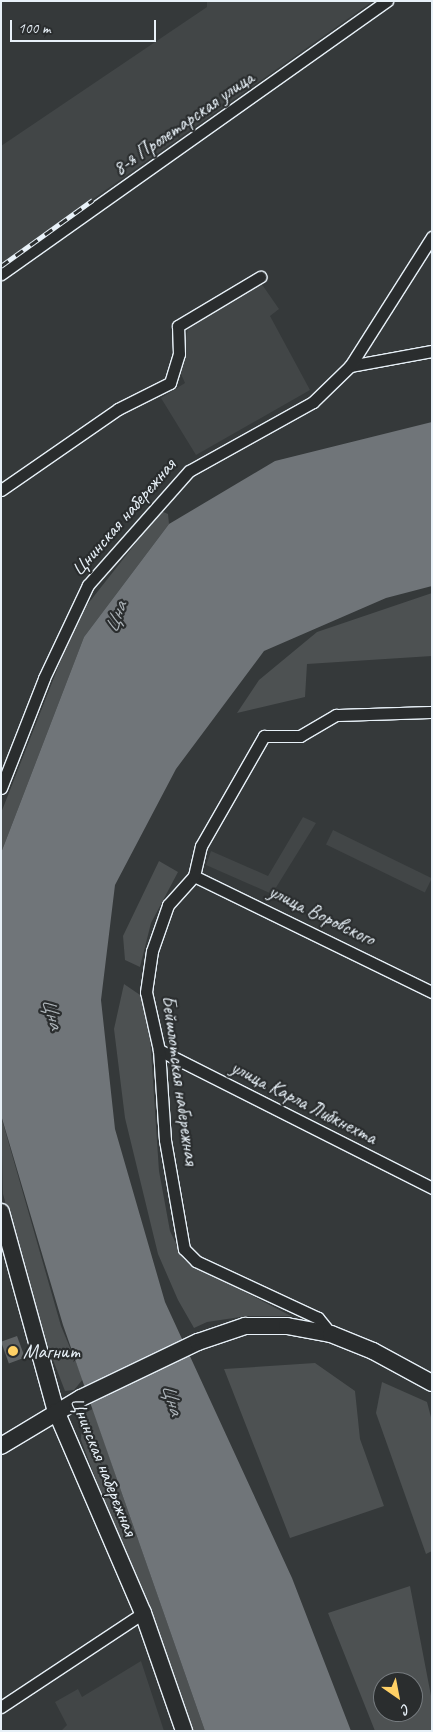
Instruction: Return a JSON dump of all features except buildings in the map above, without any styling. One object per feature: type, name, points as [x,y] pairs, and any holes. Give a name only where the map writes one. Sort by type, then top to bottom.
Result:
[{"type":"main road","name":"Цнинская набережная","points":[[1,1212],[56,1411],[143,1613],[184,1731]]},
{"type":"main road","name":"Бейшлотская набережная","points":[[1,1446],[56,1411],[81,1398],[198,1342],[245,1326],[287,1326],[331,1334],[373,1351],[432,1383]]},
{"type":"street","name":"8-я Пролетарская улица","points":[[1,274],[387,1]]},
{"type":"street","name":"Цнинская набережная","points":[[1,788],[44,678],[88,585],[188,471],[313,402],[350,366],[432,237]]},
{"type":"street","points":[[1,490],[118,409],[170,383],[179,354],[178,326],[260,276]]},
{"type":"street","points":[[350,366],[432,351]]},
{"type":"street","name":"Бейшлотская набережная","points":[[331,1334],[318,1318],[196,1261],[184,1249],[165,1140],[159,1050],[146,992],[152,951],[168,905],[194,876],[201,846],[264,736],[300,736],[336,715],[432,712]]},
{"type":"street","name":"улица Воровского","points":[[194,876],[432,992]]},
{"type":"street","name":"улица Карла Либкнехта","points":[[159,1050],[432,1188]]},
{"type":"street","points":[[1,1706],[143,1613]]},
{"type":"shaded area","points":[[207,1],[373,1],[1,264],[1,146],[207,7]]},
{"type":"shaded area","points":[[261,283],[279,309],[270,316],[310,390],[196,455],[161,398],[185,383],[181,374],[188,327]]},
{"type":"shaded area","points":[[161,511],[168,514],[169,524],[84,637],[1,853],[1,813],[64,652],[87,605]]},
{"type":"shaded area","points":[[432,593],[432,656],[307,664],[305,697],[237,713],[259,680],[317,632]]},
{"type":"shaded area","points":[[303,817],[316,823],[272,894],[206,865],[211,851],[268,876]]},
{"type":"shaded area","points":[[333,830],[432,878],[425,893],[326,844]]},
{"type":"shaded area","points":[[159,861],[178,872],[151,923],[140,967],[125,960],[123,936]]},
{"type":"shaded area","points":[[124,984],[143,997],[150,1036],[159,1171],[170,1231],[184,1260],[291,1316],[247,1316],[207,1322],[194,1328],[178,1300],[158,1254],[125,1118],[114,1029]]},
{"type":"shaded area","points":[[1,1116],[61,1326],[83,1379],[74,1390],[65,1391],[38,1321],[3,1194]]},
{"type":"shaded area","points":[[315,1363],[355,1391],[360,1439],[384,1506],[290,1538],[224,1369]]},
{"type":"shaded area","points":[[382,1382],[427,1402],[432,1421],[432,1551],[426,1554],[376,1413]]},
{"type":"shaded area","points":[[93,1409],[205,1731],[191,1731],[81,1440],[82,1414]]},
{"type":"shaded area","points":[[410,1586],[432,1701],[432,1731],[375,1731],[328,1613]]},
{"type":"shaded area","points":[[141,1661],[164,1731],[61,1731],[67,1725],[55,1702],[78,1689],[82,1697]]},
{"type":"water","name":"Цна","points":[[432,422],[432,586],[386,598],[264,651],[176,769],[115,885],[101,1000],[115,1129],[165,1302],[292,1578],[351,1731],[205,1731],[63,1325],[1,1115],[1,853],[84,637],[169,524],[275,461]]},
{"type":"railway","points":[[1,266],[93,200]]},
{"type":"place","name":"Магнит","points":[[13,1351]]}]
